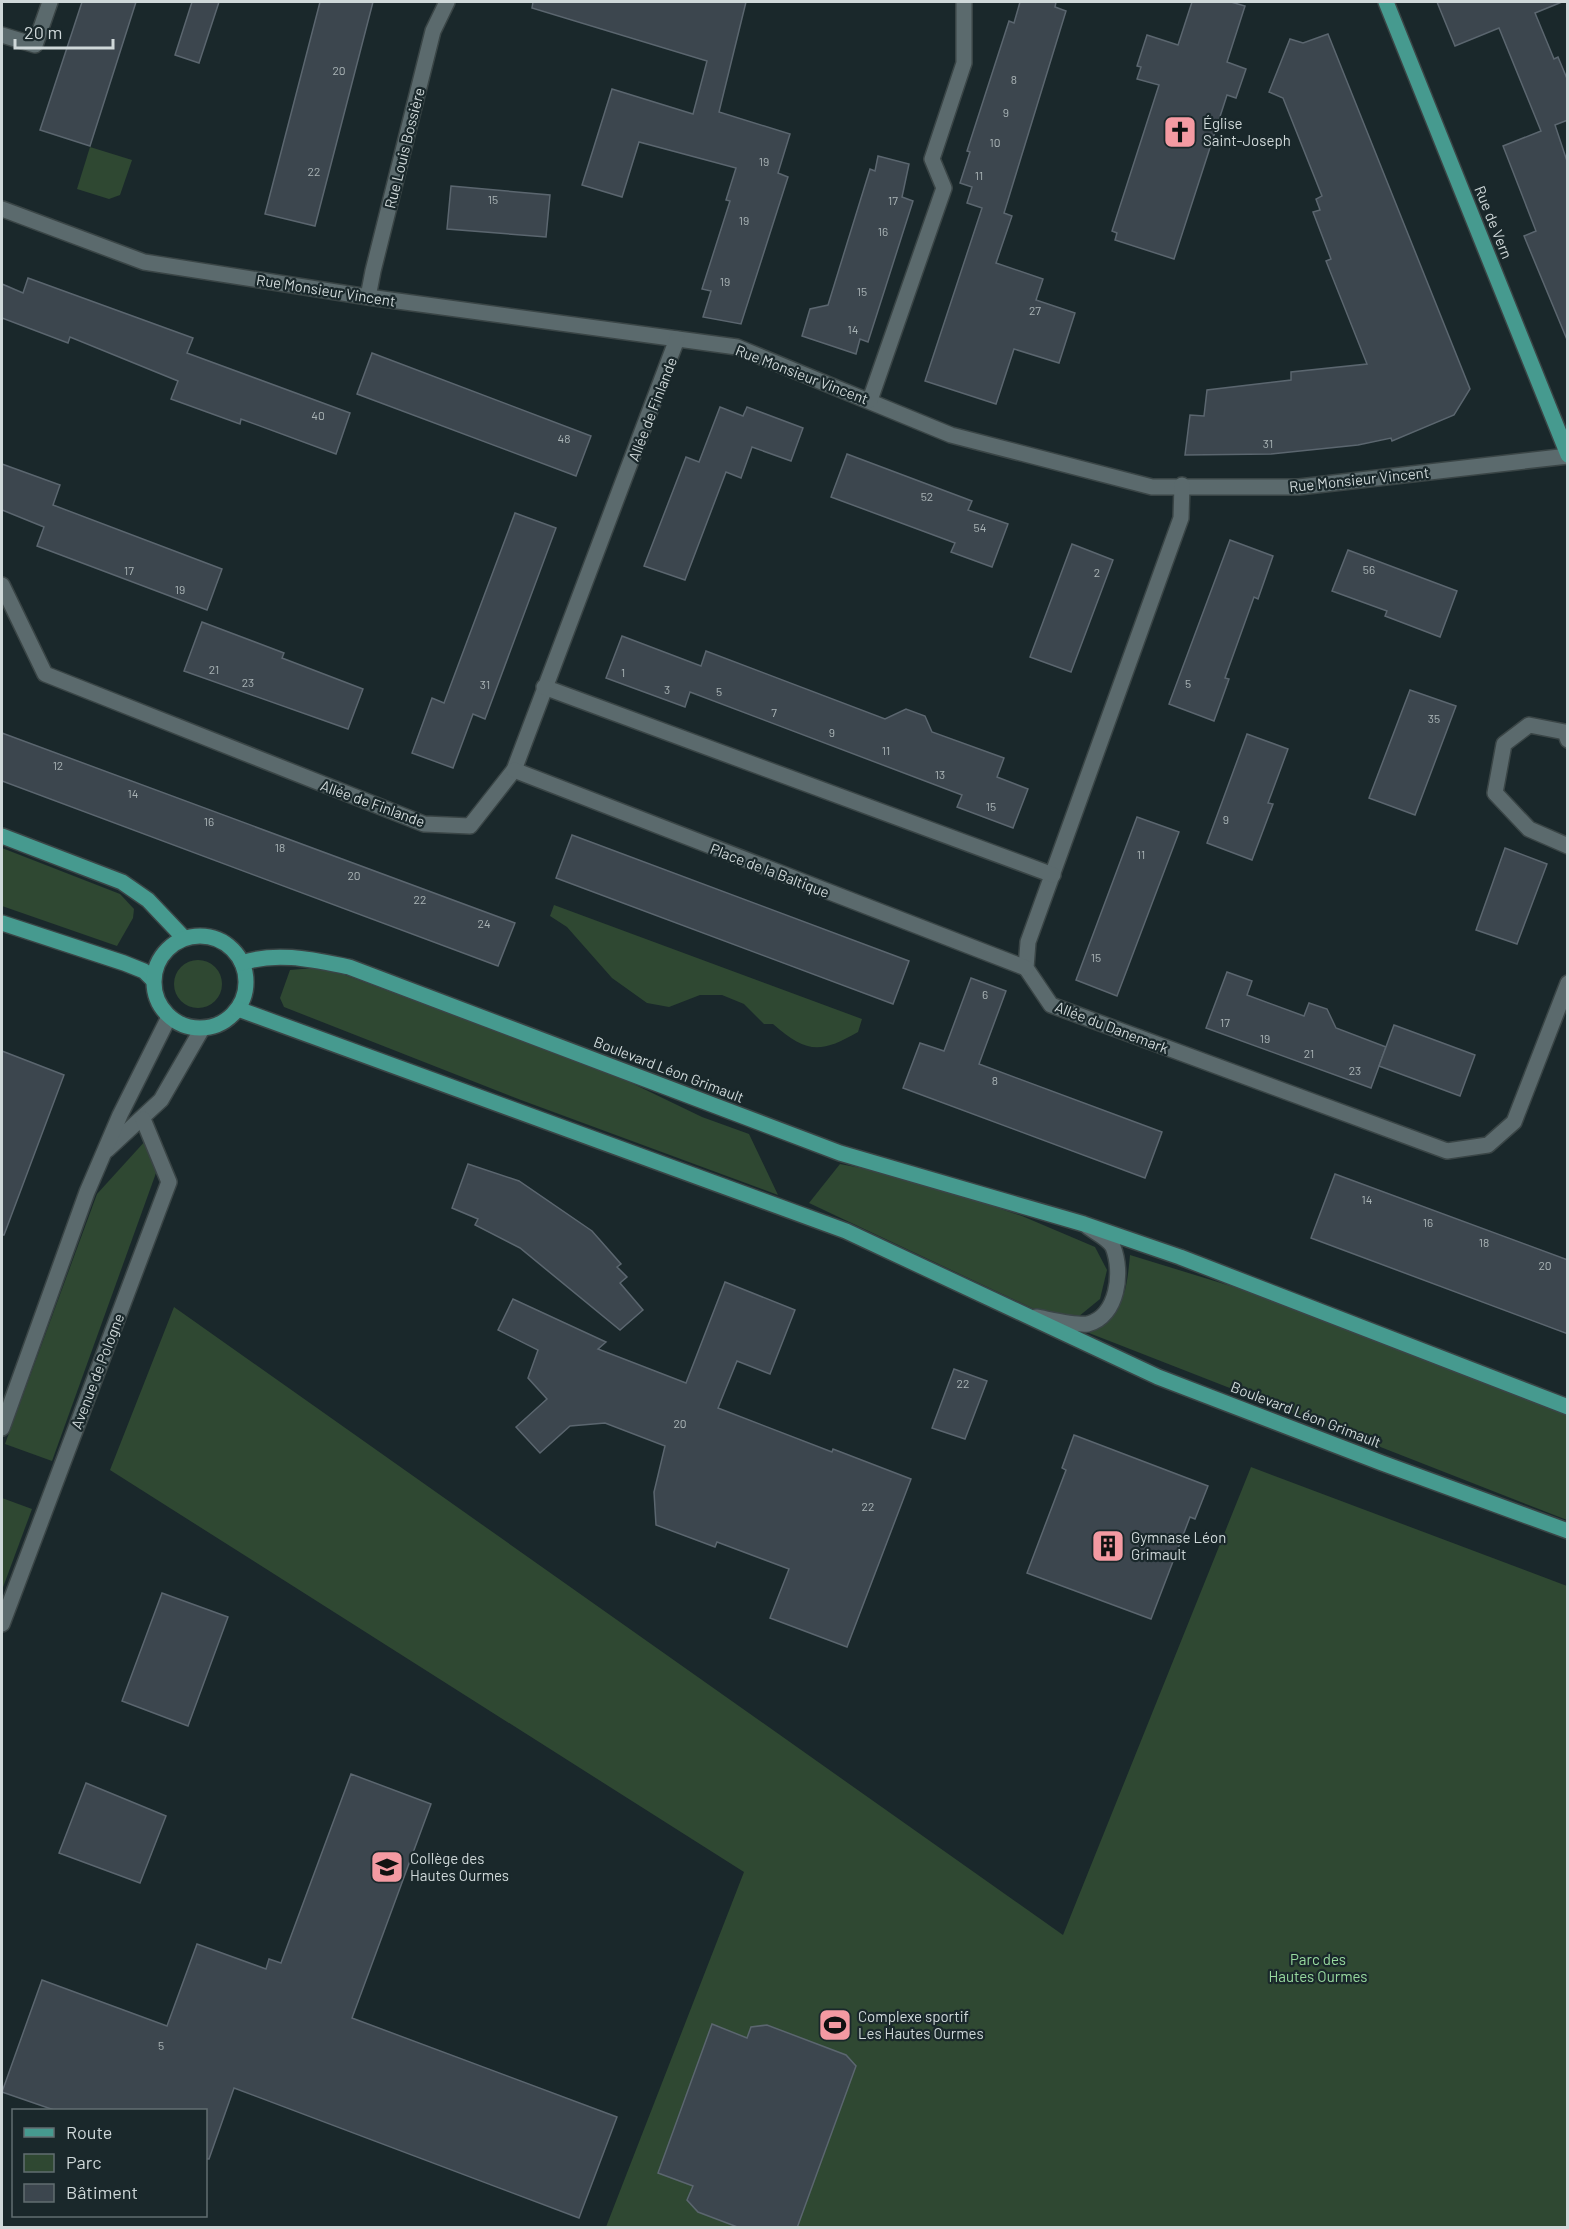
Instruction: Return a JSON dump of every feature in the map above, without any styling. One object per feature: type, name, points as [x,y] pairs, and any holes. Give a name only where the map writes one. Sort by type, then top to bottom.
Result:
[{"type":"main road","name":"Rue de Vern","points":[[1386,2],[1568,456]]},
{"type":"main road","points":[[2,836],[122,882],[148,900],[184,939]]},
{"type":"main road","points":[[2,923],[144,971],[153,980],[160,1006],[179,1024],[202,1029],[222,1023],[238,1010],[246,987],[242,963],[236,953],[218,940],[195,936],[184,939],[166,950],[159,960],[153,980]]},
{"type":"main road","name":"Boulevard Léon Grimault","points":[[242,963],[261,956],[299,958],[349,968],[840,1153],[1084,1224],[1180,1257],[1568,1407]]},
{"type":"main road","name":"Boulevard Léon Grimault","points":[[238,1010],[846,1231],[1036,1317],[1158,1377],[1568,1531]]},
{"type":"street","points":[[2,35],[34,45],[50,2]]},
{"type":"street","name":"Rue Louis Bossière","points":[[368,297],[433,31],[447,2]]},
{"type":"street","points":[[870,400],[944,188],[932,159],[964,63],[964,2]]},
{"type":"street","name":"Rue Monsieur Vincent","points":[[2,209],[144,262],[368,297],[737,347],[951,435],[1152,487],[1182,485],[1299,487],[1568,456]]},
{"type":"street","name":"Allée de Finlande","points":[[2,585],[45,674],[424,824],[470,826],[514,770],[677,339]]},
{"type":"street","points":[[1026,969],[1028,942],[1181,518],[1182,485]]},
{"type":"street","points":[[544,687],[1053,875]]},
{"type":"street","points":[[1568,740],[1565,732],[1529,725],[1504,744],[1495,793],[1529,830],[1568,846]]},
{"type":"street","name":"Place de la Baltique","points":[[514,770],[1026,969]]},
{"type":"street","name":"Allée du Danemark","points":[[1026,969],[1051,1005],[1448,1151],[1488,1145],[1514,1122],[1568,982]]},
{"type":"street","points":[[2,1428],[87,1192],[120,1115],[169,1017]]},
{"type":"street","points":[[105,1152],[161,1100],[202,1029]]},
{"type":"street","name":"Avenue de Pologne","points":[[2,1624],[169,1182],[143,1119]]},
{"type":"street","name":"Boulevard Léon Grimault","points":[[1036,1317],[1087,1324],[1104,1314],[1114,1298],[1118,1269],[1112,1245],[1084,1224]]},
{"type":"green space","points":[[90,147],[132,160],[120,195],[109,199],[77,189]]},
{"type":"green space","points":[[2,848],[120,894],[134,909],[133,918],[117,946],[2,906]]},
{"type":"green space","points":[[554,905],[862,1019],[858,1032],[833,1044],[814,1047],[795,1041],[773,1024],[764,1024],[744,1004],[722,995],[700,995],[669,1007],[647,1003],[612,978],[567,927],[550,916]]},
{"type":"green space","points":[[193,960],[203,960],[215,967],[222,979],[222,989],[215,1001],[203,1008],[193,1008],[178,997],[174,989],[174,979],[185,964]]},
{"type":"green space","points":[[314,968],[345,975],[619,1077],[702,1117],[749,1134],[778,1195],[521,1100],[284,1007],[280,998],[290,970]]},
{"type":"green space","points":[[147,1139],[156,1173],[52,1461],[5,1444],[97,1194]]},
{"type":"green space","points":[[840,1164],[903,1176],[1022,1216],[1095,1247],[1107,1270],[1100,1299],[1078,1317],[1036,1310],[809,1203]]},
{"type":"green space","points":[[1130,1255],[1247,1291],[1567,1414],[1567,1520],[1089,1333],[1110,1316],[1121,1300],[1127,1282]]},
{"type":"green space","name":"Parc des Hautes Ourmes","points":[[174,1307],[1063,1935],[1251,1467],[1567,1586],[1567,2227],[606,2227],[744,1872],[110,1470]]},
{"type":"green space","points":[[2,1498],[32,1509],[2,1590]]},
{"type":"building","points":[[82,2],[136,2],[90,146],[40,130]]},
{"type":"building","points":[[192,2],[219,2],[199,63],[175,55]]},
{"type":"building","points":[[320,2],[373,2],[315,226],[265,214]]},
{"type":"building","points":[[533,2],[746,2],[719,112],[790,134],[778,173],[788,177],[741,324],[703,317],[711,291],[702,289],[730,201],[726,200],[736,168],[639,142],[622,197],[582,185],[612,89],[693,114],[707,61],[532,8]]},
{"type":"building","points":[[1020,2],[1056,2],[1055,7],[1066,11],[1004,213],[1012,216],[996,263],[1043,279],[1036,300],[1075,313],[1059,363],[1014,349],[996,404],[925,381],[982,208],[967,203],[972,187],[960,183],[970,152],[967,151],[1009,21],[1014,23]]},
{"type":"building","name":"Église Saint-Joseph","points":[[1192,2],[1231,2],[1245,6],[1227,62],[1246,69],[1236,98],[1227,95],[1174,259],[1115,240],[1117,233],[1112,231],[1159,85],[1137,79],[1141,67],[1137,66],[1147,35],[1178,45]]},
{"type":"building","points":[[1437,2],[1562,2],[1535,13],[1554,59],[1558,57],[1568,81],[1568,120],[1555,125],[1568,164],[1568,342],[1524,236],[1536,231],[1503,146],[1541,131],[1499,28],[1455,46]]},
{"type":"building","points":[[1328,34],[1470,389],[1454,415],[1392,441],[1391,438],[1358,445],[1271,454],[1185,455],[1190,415],[1204,416],[1207,390],[1291,380],[1291,372],[1367,364],[1326,261],[1331,259],[1313,212],[1320,210],[1316,199],[1322,196],[1283,98],[1269,92],[1290,39],[1303,43]]},
{"type":"building","points":[[878,156],[909,164],[902,197],[913,201],[868,342],[860,339],[856,354],[802,336],[810,309],[828,305],[870,169],[875,171]]},
{"type":"building","points":[[451,186],[550,195],[546,237],[447,229]]},
{"type":"building","points":[[28,278],[193,338],[187,353],[350,413],[336,454],[241,419],[240,424],[171,399],[178,381],[70,337],[68,343],[2,318],[2,284],[23,293]]},
{"type":"building","points":[[372,353],[591,436],[576,476],[357,394]]},
{"type":"building","points":[[720,407],[743,416],[747,407],[803,428],[791,461],[752,447],[741,478],[726,472],[685,580],[644,566],[686,457],[699,462]]},
{"type":"building","points":[[847,454],[972,501],[968,510],[1008,524],[992,567],[951,552],[955,543],[831,497]]},
{"type":"building","points":[[2,464],[60,485],[53,505],[222,569],[207,610],[37,546],[44,527],[2,510]]},
{"type":"building","points":[[515,513],[556,528],[485,719],[473,714],[453,768],[412,753],[432,698],[444,703]]},
{"type":"building","points":[[1230,540],[1273,556],[1258,599],[1254,597],[1225,678],[1229,679],[1214,721],[1169,704]]},
{"type":"building","points":[[1072,544],[1113,560],[1071,672],[1030,657]]},
{"type":"building","points":[[1348,550],[1457,591],[1440,637],[1385,616],[1387,611],[1332,591]]},
{"type":"building","points":[[202,622],[284,653],[282,658],[363,689],[348,729],[184,671]]},
{"type":"building","points":[[622,636],[701,666],[706,651],[885,719],[906,709],[925,716],[932,732],[1004,758],[997,777],[1028,789],[1013,828],[957,807],[962,795],[690,692],[685,707],[606,678]]},
{"type":"building","points":[[1410,690],[1456,706],[1415,815],[1369,798]]},
{"type":"building","points":[[2,733],[515,923],[498,966],[2,781]]},
{"type":"building","points":[[1247,734],[1288,749],[1268,803],[1273,804],[1252,860],[1207,843]]},
{"type":"building","points":[[1137,817],[1179,832],[1117,996],[1076,980]]},
{"type":"building","points":[[572,835],[909,961],[893,1004],[556,878]]},
{"type":"building","points":[[1505,848],[1547,864],[1517,944],[1476,930]]},
{"type":"building","points":[[1227,972],[1252,981],[1247,995],[1304,1016],[1309,1003],[1327,1009],[1336,1028],[1386,1047],[1371,1088],[1206,1028]]},
{"type":"building","points":[[971,978],[1006,991],[979,1064],[1162,1132],[1145,1178],[903,1088],[920,1043],[944,1051]]},
{"type":"building","points":[[1394,1025],[1475,1055],[1460,1096],[1379,1066]]},
{"type":"building","points":[[2,1051],[64,1075],[4,1235],[2,1235]]},
{"type":"building","points":[[468,1164],[519,1181],[592,1231],[621,1264],[617,1267],[627,1277],[620,1283],[643,1310],[620,1330],[520,1248],[475,1225],[478,1219],[452,1208]]},
{"type":"building","points":[[1335,1174],[1568,1260],[1568,1334],[1311,1238]]},
{"type":"building","points":[[725,1282],[795,1310],[770,1374],[737,1361],[718,1408],[832,1452],[833,1449],[911,1479],[847,1647],[770,1618],[789,1569],[717,1542],[715,1547],[656,1525],[654,1492],[665,1446],[605,1423],[570,1426],[540,1453],[516,1427],[547,1399],[528,1378],[538,1350],[498,1330],[513,1299],[606,1342],[598,1349],[686,1383]]},
{"type":"building","points":[[954,1369],[987,1381],[965,1439],[932,1428]]},
{"type":"building","name":"Gymnase Léon Grimault","points":[[1074,1435],[1208,1486],[1195,1519],[1190,1517],[1151,1619],[1027,1573],[1066,1470],[1062,1468]]},
{"type":"building","points":[[162,1593],[228,1617],[188,1726],[122,1701]]},
{"type":"building","points":[[351,1774],[431,1804],[352,2018],[617,2117],[579,2218],[234,2088],[209,2159],[207,2159],[207,2109],[51,2109],[2,2092],[42,1980],[167,2026],[197,1944],[266,1969],[269,1959],[281,1963]]},
{"type":"building","points":[[86,1783],[166,1816],[140,1883],[59,1853]]},
{"type":"building","points":[[712,2024],[747,2038],[751,2027],[767,2025],[846,2055],[856,2066],[797,2228],[740,2228],[698,2212],[687,2200],[693,2186],[658,2173]]},
{"type":"place","name":"Église Saint-Joseph","points":[[1180,132]]},
{"type":"place","name":"Gymnase Léon Grimault","points":[[1108,1546]]},
{"type":"place","name":"Collège des Hautes Ourmes","points":[[387,1867]]},
{"type":"place","name":"Complexe sportif Les Hautes Ourmes","points":[[835,2025]]}]
